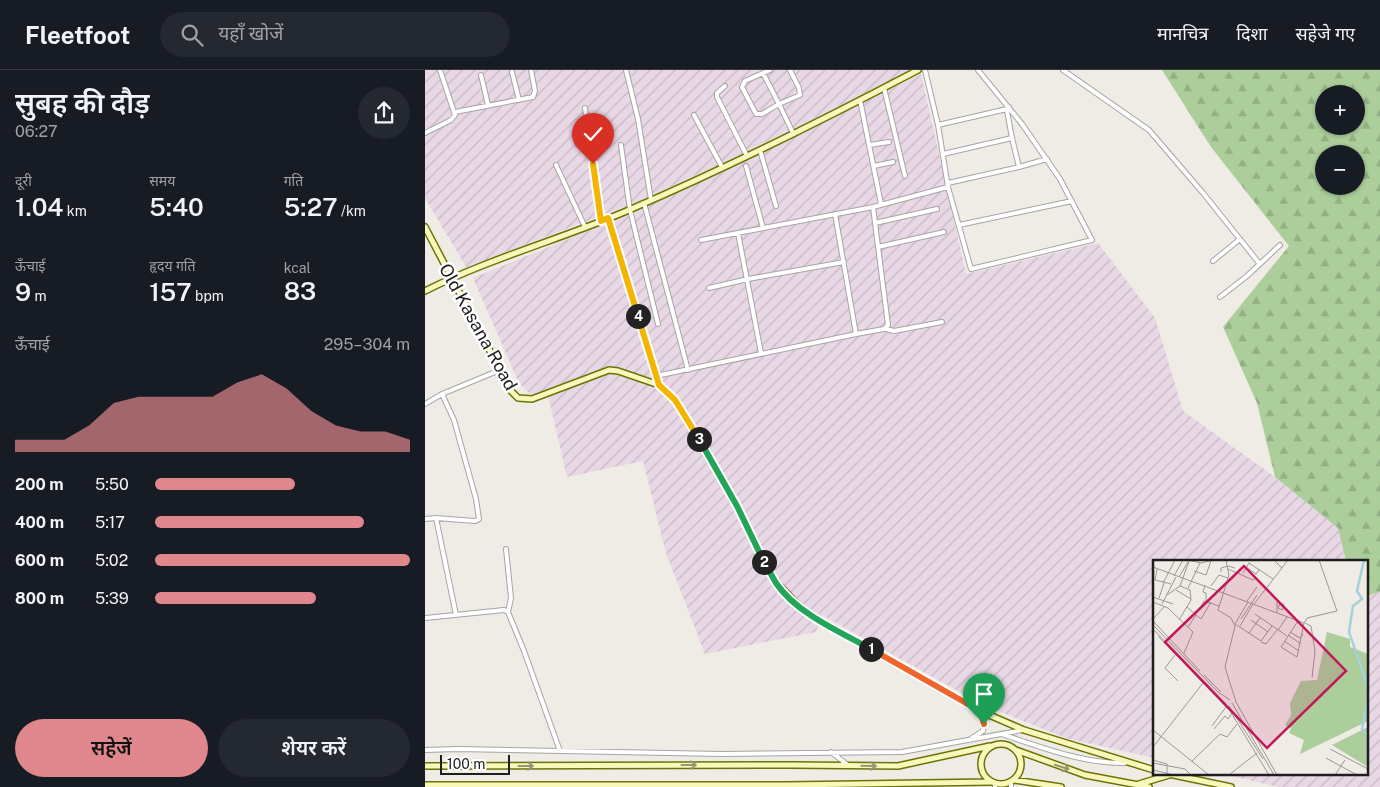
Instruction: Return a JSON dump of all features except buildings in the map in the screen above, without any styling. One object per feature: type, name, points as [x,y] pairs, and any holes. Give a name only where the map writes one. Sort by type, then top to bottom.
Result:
[{"type":"street","points":[[425,133],[454,118],[456,114],[440,70]]},
{"type":"street","points":[[455,112],[529,98],[535,95],[531,70]]},
{"type":"street","points":[[626,70],[638,119],[651,200]]},
{"type":"street","points":[[769,70],[745,81],[742,85],[754,112],[759,115],[800,95],[799,88],[790,70]]},
{"type":"street","points":[[425,292],[451,278],[630,210],[760,150],[918,70]]},
{"type":"street","points":[[925,70],[938,125],[948,185],[971,268],[1092,240],[1060,179],[1047,159],[978,70]]},
{"type":"street","points":[[1063,70],[1149,130],[1259,263]]},
{"type":"street","points":[[513,72],[519,100]]},
{"type":"street","points":[[763,74],[793,133]]},
{"type":"street","points":[[481,75],[488,106]]},
{"type":"street","points":[[725,86],[717,93],[717,97],[747,156]]},
{"type":"street","points":[[884,88],[905,176]]},
{"type":"street","points":[[860,100],[881,204]]},
{"type":"street","points":[[585,108],[601,221]]},
{"type":"street","points":[[938,125],[1008,108]]},
{"type":"street","points":[[1008,108],[1019,168]]},
{"type":"street","points":[[694,115],[722,167]]},
{"type":"street","points":[[943,154],[1012,138]]},
{"type":"street","points":[[870,145],[889,142]]},
{"type":"street","points":[[621,145],[630,210],[658,324]]},
{"type":"street","points":[[760,150],[776,206]]},
{"type":"street","points":[[701,240],[873,207],[1047,159]]},
{"type":"street","points":[[874,166],[893,162]]},
{"type":"street","points":[[556,166],[585,227]]},
{"type":"street","points":[[746,166],[763,228]]},
{"type":"street","points":[[959,225],[1072,201]]},
{"type":"street","points":[[644,203],[688,370]]},
{"type":"street","points":[[873,207],[888,323],[887,328]]},
{"type":"street","points":[[875,223],[937,209]]},
{"type":"street","points":[[835,214],[857,334]]},
{"type":"street","points":[[608,218],[659,385]]},
{"type":"street","name":"Old Kasana Road","points":[[425,227],[511,390],[521,399],[538,397],[609,370],[618,371],[659,385],[675,400],[691,424],[737,506],[759,553],[780,588],[812,616],[980,711],[1024,730],[1125,763],[1153,770]]},
{"type":"street","points":[[878,247],[944,232]]},
{"type":"street","points":[[738,233],[761,353]]},
{"type":"street","points":[[1213,260],[1240,239]]},
{"type":"street","points":[[1220,297],[1247,276],[1280,245]]},
{"type":"street","points":[[709,288],[747,279],[844,262]]},
{"type":"street","points":[[656,376],[887,328],[894,330],[942,322]]},
{"type":"street","points":[[425,404],[442,394],[500,370]]},
{"type":"street","points":[[425,519],[436,518],[475,522],[479,518],[476,499],[454,420],[442,394]]},
{"type":"street","points":[[436,518],[456,614]]},
{"type":"street","points":[[506,549],[511,598],[508,612],[560,751]]},
{"type":"street","points":[[425,618],[504,610],[508,612]]},
{"type":"street","points":[[967,740],[983,731],[984,718],[980,711]]},
{"type":"street","points":[[425,750],[732,754],[902,752],[1024,730]]},
{"type":"street","points":[[1002,734],[1060,753],[1115,763],[1125,763]]},
{"type":"street","points":[[425,766],[898,766],[1000,743],[1012,746],[1020,754],[1022,765],[1019,774],[1012,783]]},
{"type":"street","points":[[990,746],[982,756],[980,765],[983,775],[994,784]]},
{"type":"street","points":[[1016,750],[1085,775],[1149,787]]},
{"type":"street","points":[[831,752],[849,766]]},
{"type":"street","points":[[1137,785],[1167,774],[1231,787]]},
{"type":"street","points":[[425,785],[1004,785],[1012,783],[1061,787]]},
{"type":"shaded area","points":[[425,70],[912,70],[723,163],[627,206],[466,267],[425,198]]},
{"type":"shaded area","points":[[921,74],[966,274],[1098,243],[1155,318],[1183,411],[1275,477],[1338,528],[1346,560],[1153,560],[1153,758],[1066,738],[981,704],[822,615],[816,632],[705,654],[666,553],[643,461],[567,477],[547,391],[531,395],[519,383],[473,278],[639,210]]},
{"type":"shaded area","points":[[1380,592],[1380,787],[1278,787],[1223,774],[1367,774],[1367,596]]},
{"type":"green space","points":[[1162,70],[1380,70],[1380,592],[1367,596],[1367,560],[1346,560],[1338,528],[1275,477],[1257,403],[1223,327],[1289,246],[1211,147]]},
{"type":"route","points":[[593,164],[601,221],[608,218],[659,385],[675,400],[691,424],[737,506],[759,553],[780,588],[812,616],[980,711],[984,718],[984,724]]}]
